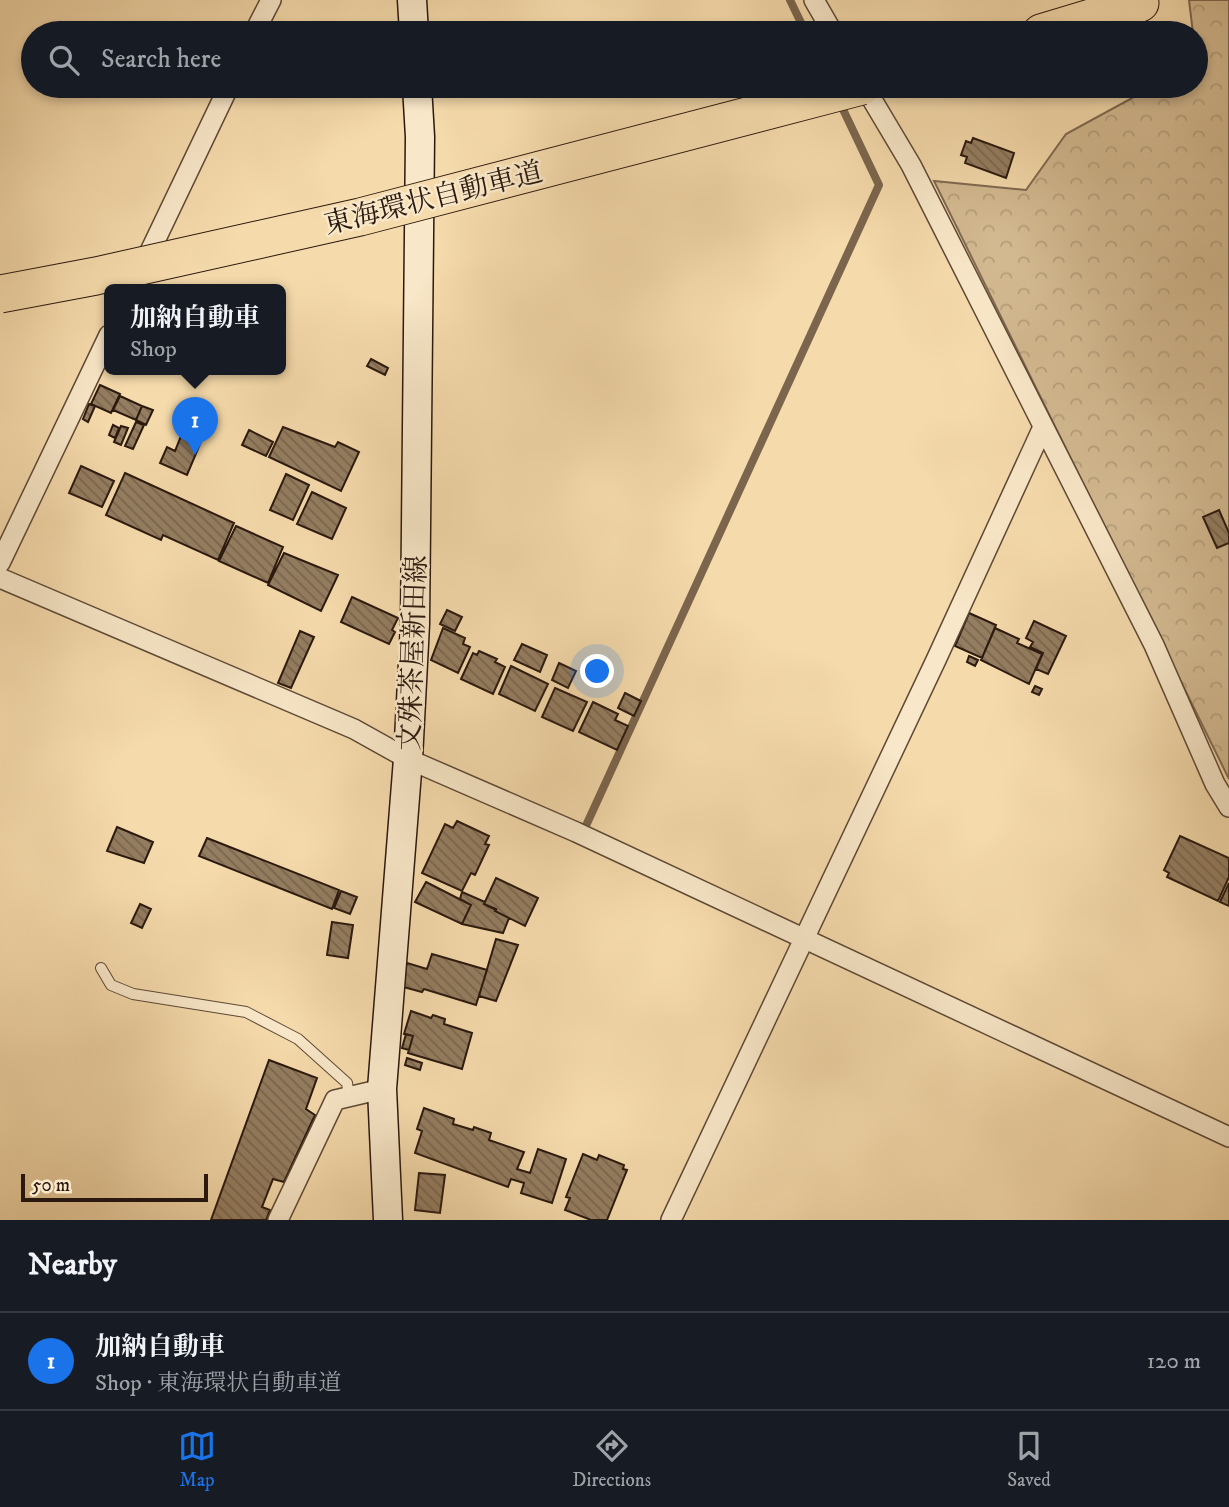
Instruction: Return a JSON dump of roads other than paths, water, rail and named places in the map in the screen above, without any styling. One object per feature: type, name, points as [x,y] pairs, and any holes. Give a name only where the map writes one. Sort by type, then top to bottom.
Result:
[{"type":"highway","points":[[1081,21],[1140,3]]},
{"type":"highway","name":"東海環状自動車道","points":[[0,294],[96,276],[360,217],[817,98]]},
{"type":"main road","points":[[412,0],[413,21]]},
{"type":"main road","name":"文殊茶屋新田線","points":[[388,1220],[382,1089],[408,759],[415,614],[420,150],[418,98]]},
{"type":"street","points":[[260,21],[271,0]]},
{"type":"street","points":[[814,0],[826,21]]},
{"type":"street","points":[[134,284],[223,98]]},
{"type":"street","points":[[870,98],[911,165],[1154,645],[1215,784],[1229,807]]},
{"type":"street","points":[[0,563],[104,345]]},
{"type":"street","points":[[671,1220],[1043,427]]},
{"type":"street","points":[[0,578],[354,729],[408,759],[576,832],[1229,1137]]},
{"type":"street","points":[[278,1220],[335,1100],[382,1089]]},
{"type":"lane","points":[[102,968],[111,985],[133,994],[246,1012],[298,1039],[347,1083],[349,1096]]},
{"type":"waterway","points":[[790,0],[800,21]]},
{"type":"waterway","points":[[584,830],[879,185],[839,101]]},
{"type":"place","name":"加納自動車","points":[[195,455]]}]
